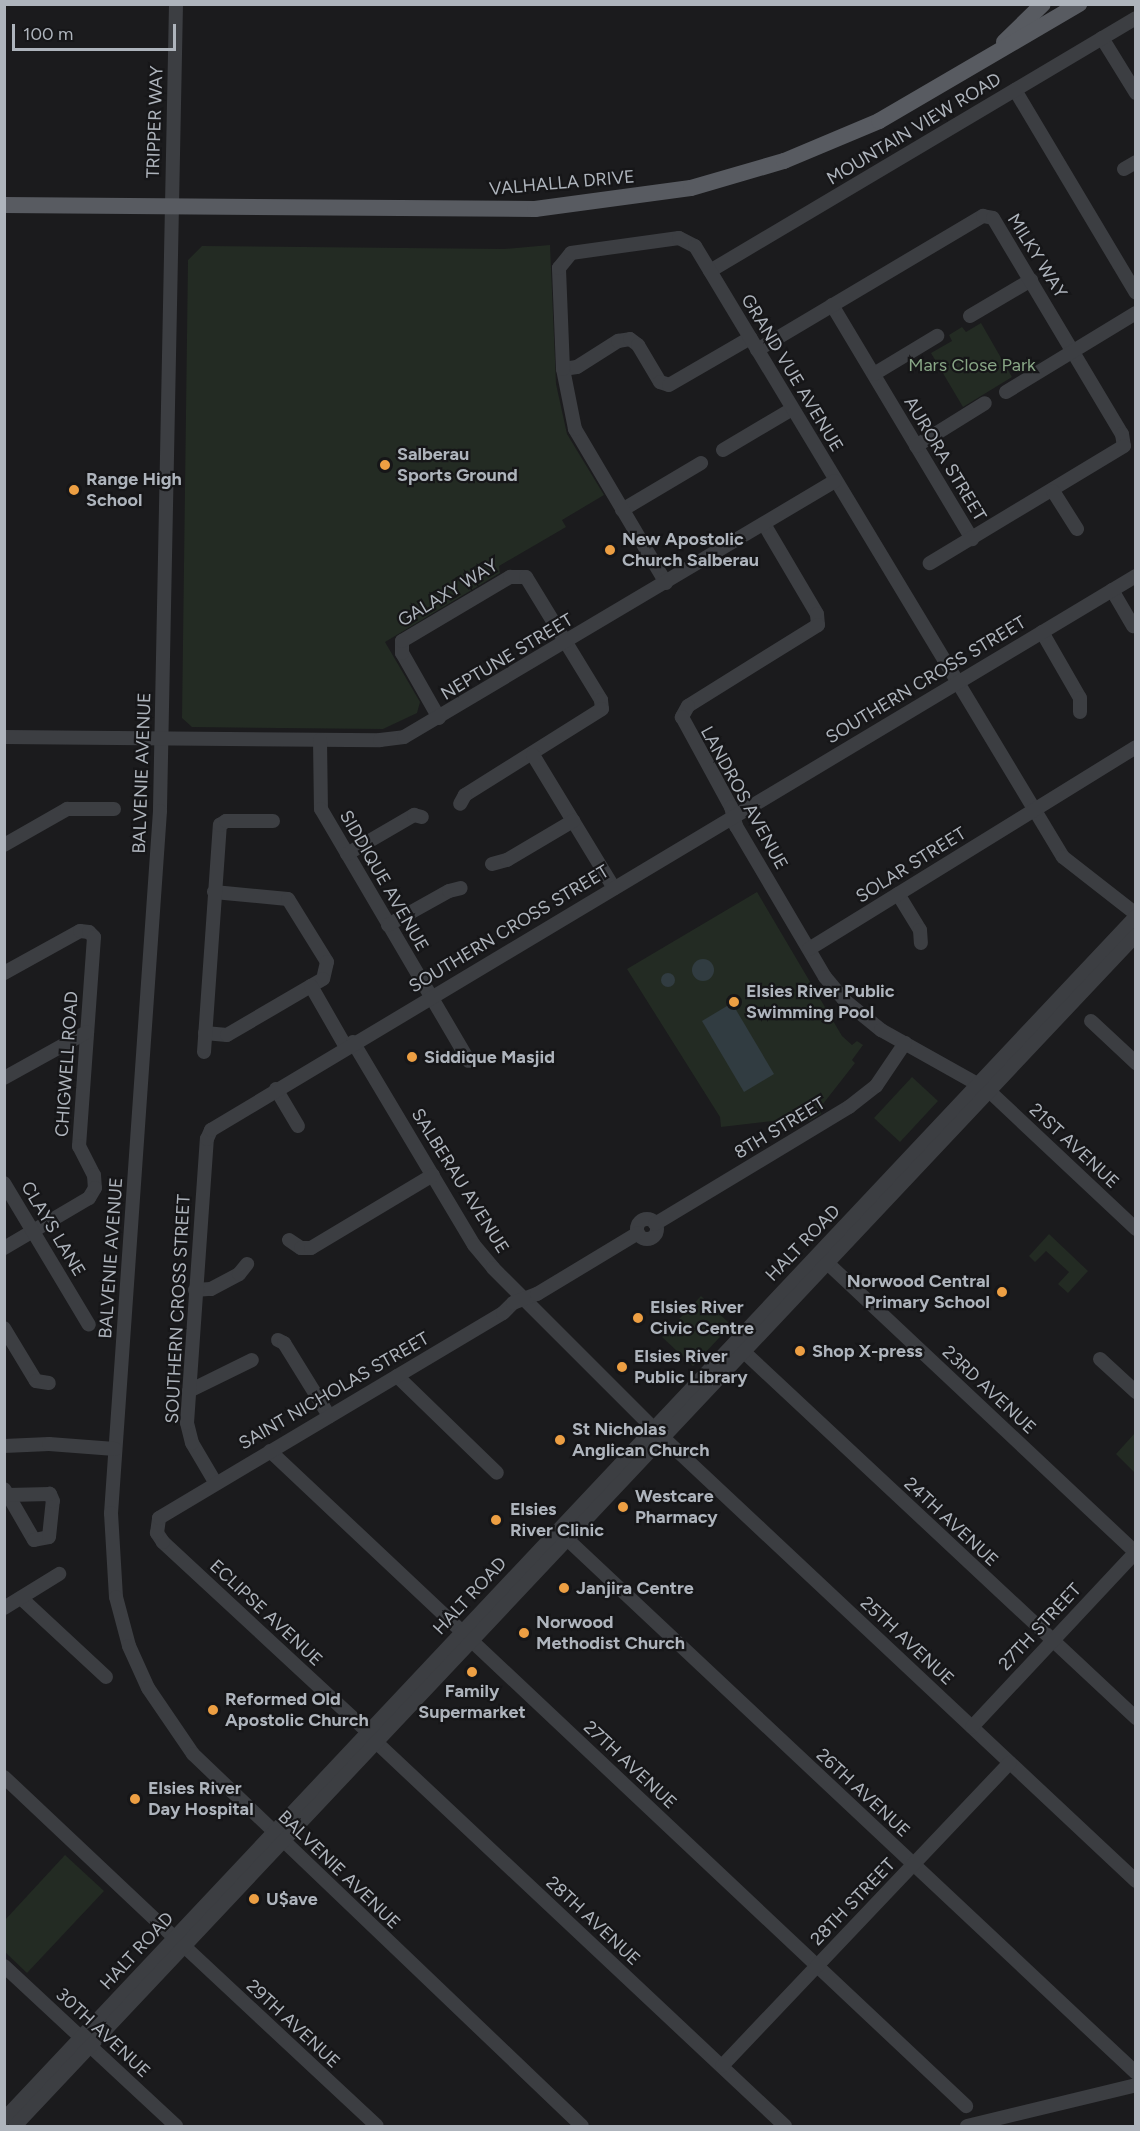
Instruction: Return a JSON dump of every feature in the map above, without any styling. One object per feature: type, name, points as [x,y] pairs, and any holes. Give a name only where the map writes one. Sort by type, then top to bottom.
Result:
[{"type":"main road","points":[[964,75],[1043,4]]},
{"type":"main road","name":"VALHALLA DRIVE","points":[[4,205],[495,210],[626,200],[691,188],[784,161],[879,121],[964,75],[1079,4]]},
{"type":"street","name":"TRIPPER WAY","points":[[171,205],[176,4]]},
{"type":"street","name":"MOUNTAIN VIEW ROAD","points":[[710,271],[1136,18]]},
{"type":"street","points":[[1102,38],[1136,93]]},
{"type":"street","points":[[1015,90],[1136,293]]},
{"type":"street","name":"BALVENIE AVENUE","points":[[171,205],[162,739],[115,1449],[111,1564],[116,1597],[136,1664],[167,1720],[193,1754],[582,2127]]},
{"type":"street","name":"MILKY WAY","points":[[563,369],[577,366],[618,341],[630,339],[638,345],[660,381],[669,385],[832,305],[986,215],[993,218],[1122,434],[1124,446],[1053,491],[930,563]]},
{"type":"street","name":"GRAND VUE AVENUE","points":[[666,583],[578,436],[563,369],[559,268],[567,255],[684,238],[695,246],[956,684],[1065,860],[1136,915]]},
{"type":"street","points":[[970,316],[1031,280]]},
{"type":"street","name":"AURORA STREET","points":[[832,305],[972,539]]},
{"type":"street","points":[[1006,392],[1136,313]]},
{"type":"street","points":[[874,374],[937,336]]},
{"type":"street","points":[[916,446],[985,403]]},
{"type":"street","points":[[723,450],[792,409]]},
{"type":"street","points":[[622,510],[701,463]]},
{"type":"street","name":"NEPTUNE STREET","points":[[4,737],[396,739],[439,718],[835,481]]},
{"type":"street","points":[[1053,491],[1077,529]]},
{"type":"street","name":"LANDROS AVENUE","points":[[764,524],[819,622],[812,632],[688,706],[682,714],[683,725],[809,949],[844,1000],[867,1021],[983,1087]]},
{"type":"street","name":"GALAXY WAY","points":[[439,718],[402,653],[401,644],[406,637],[519,575],[529,580],[601,700],[602,709],[533,755],[465,795],[460,804]]},
{"type":"street","name":"SOUTHERN CROSS STREET","points":[[215,1482],[188,1433],[195,1290],[207,1139],[220,1123],[1136,576]]},
{"type":"street","points":[[1112,590],[1133,626]]},
{"type":"street","points":[[1042,632],[1080,698],[1080,712]]},
{"type":"street","name":"SIDDIQUE AVENUE","points":[[320,740],[321,809],[469,1061]]},
{"type":"street","name":"SOLAR STREET","points":[[809,949],[1136,747]]},
{"type":"street","points":[[533,755],[614,888]]},
{"type":"street","points":[[4,844],[67,809],[114,809]]},
{"type":"street","points":[[346,854],[414,815],[422,817]]},
{"type":"street","points":[[204,1052],[220,825],[226,821],[273,821]]},
{"type":"street","points":[[492,864],[507,860],[573,821]]},
{"type":"street","points":[[388,925],[449,891],[461,888]]},
{"type":"street","points":[[205,1033],[227,1035],[323,979],[327,962],[293,904],[281,897],[214,892]]},
{"type":"street","points":[[898,894],[920,930],[921,943]]},
{"type":"street","name":"HALT ROAD","points":[[15,2127],[86,2042],[983,1087],[1136,915]]},
{"type":"street","name":"CHIGWELL ROAD","points":[[4,974],[80,931],[89,932],[94,937],[79,1146],[94,1175],[95,1188],[89,1198],[4,1248]]},
{"type":"street","name":"HALT ROAD","points":[[983,1087],[1136,935]]},
{"type":"street","name":"SALBERAU AVENUE","points":[[311,986],[483,1257],[658,1432]]},
{"type":"street","points":[[1091,1021],[1136,1064]]},
{"type":"street","points":[[4,1078],[87,1032]]},
{"type":"street","name":"8TH STREET","points":[[524,1299],[638,1233],[637,1227],[644,1220],[655,1224],[849,1107],[876,1086],[905,1043]]},
{"type":"street","name":"21ST AVENUE","points":[[983,1087],[1136,1229]]},
{"type":"street","points":[[276,1089],[298,1126]]},
{"type":"street","points":[[289,1240],[301,1248],[311,1248],[433,1175]]},
{"type":"street","name":"CLAYS LANE","points":[[4,1183],[89,1325]]},
{"type":"street","name":"HALT ROAD","points":[[466,1636],[567,1539],[658,1432],[743,1352],[822,1258]]},
{"type":"street","name":"23RD AVENUE","points":[[822,1258],[1135,1553]]},
{"type":"street","points":[[195,1290],[211,1289],[239,1274],[247,1264]]},
{"type":"street","name":"SAINT NICHOLAS STREET","points":[[162,1514],[398,1376],[524,1299]]},
{"type":"street","points":[[4,1328],[36,1381],[50,1383]]},
{"type":"street","points":[[278,1340],[284,1343],[329,1416]]},
{"type":"street","name":"24TH AVENUE","points":[[743,1352],[1136,1718]]},
{"type":"street","points":[[1100,1359],[1136,1392]]},
{"type":"street","points":[[189,1391],[252,1360]]},
{"type":"street","points":[[398,1376],[497,1473]]},
{"type":"street","name":"25TH AVENUE","points":[[658,1432],[1136,1881]]},
{"type":"street","points":[[4,1446],[49,1444],[115,1449]]},
{"type":"street","name":"27TH AVENUE","points":[[270,1451],[966,2106]]},
{"type":"street","name":"ECLIPSE AVENUE","points":[[162,1514],[157,1533],[163,1542],[372,1737]]},
{"type":"street","name":"26TH AVENUE","points":[[567,1539],[1136,2073]]},
{"type":"street","name":"27TH STREET","points":[[972,1727],[1135,1553]]},
{"type":"street","points":[[4,1608],[59,1574]]},
{"type":"street","points":[[21,1598],[106,1677]]},
{"type":"street","name":"28TH AVENUE","points":[[372,1737],[785,2127]]},
{"type":"street","name":"28TH STREET","points":[[722,2066],[1010,1763]]},
{"type":"street","name":"29TH AVENUE","points":[[4,1777],[377,2127]]},
{"type":"street","name":"30TH AVENUE","points":[[4,1966],[176,2127]]},
{"type":"street","name":"HALT ROAD","points":[[4,2119],[86,2042]]},
{"type":"street","points":[[967,2127],[1136,2085]]},
{"type":"green space","name":"Salberau Sports Ground","points":[[550,245],[556,384],[567,434],[604,495],[562,520],[566,527],[499,566],[500,573],[385,642],[420,702],[417,713],[383,729],[192,727],[182,718],[188,260],[202,246],[504,249]]},
{"type":"green space","name":"Mars Close Park","points":[[981,323],[1012,377],[963,407],[931,353],[952,341],[949,335],[962,327],[966,332]]},
{"type":"green space","name":"Elsies River Public Swimming Pool","points":[[757,892],[842,1036],[852,1045],[857,1041],[863,1045],[852,1060],[855,1063],[819,1109],[821,1114],[809,1121],[806,1117],[721,1127],[720,1117],[627,969]]},
{"type":"green space","points":[[912,1077],[938,1101],[900,1142],[874,1118]]},
{"type":"green space","points":[[1049,1234],[1088,1271],[1068,1293],[1058,1284],[1069,1272],[1046,1251],[1035,1262],[1029,1256]]},
{"type":"green space","points":[[701,1296],[731,1325],[693,1366],[662,1337]]},
{"type":"green space","points":[[1135,1433],[1135,1473],[1116,1454]]},
{"type":"green space","points":[[65,1855],[104,1891],[27,1973],[5,1952],[5,1920]]},
{"type":"shaded area","points":[[699,959],[707,959],[714,966],[714,974],[707,981],[699,981],[692,974],[692,966]]},
{"type":"shaded area","points":[[668,973],[673,975],[675,980],[673,985],[668,987],[663,985],[661,980],[663,975]]},
{"type":"shaded area","points":[[732,1003],[774,1074],[744,1092],[702,1021]]},
{"type":"place","name":"Salberau Sports Ground","points":[[385,465]]},
{"type":"place","name":"Range High School","points":[[74,490]]},
{"type":"place","name":"New Apostolic Church Salberau","points":[[610,550]]},
{"type":"place","name":"Elsies River Public Swimming Pool","points":[[734,1002]]},
{"type":"place","name":"Siddique Masjid","points":[[412,1057]]},
{"type":"place","name":"Norwood Central Primary School","points":[[1002,1292]]},
{"type":"place","name":"Elsies River Civic Centre","points":[[638,1318]]},
{"type":"place","name":"Shop X-press","points":[[800,1351]]},
{"type":"place","name":"Elsies River Public Library","points":[[622,1367]]},
{"type":"place","name":"St Nicholas Anglican Church","points":[[560,1440]]},
{"type":"place","name":"Westcare Pharmacy","points":[[623,1507]]},
{"type":"place","name":"Elsies River Clinic","points":[[496,1520]]},
{"type":"place","name":"Janjira Centre","points":[[564,1588]]},
{"type":"place","name":"Norwood Methodist Church","points":[[524,1633]]},
{"type":"place","name":"Family Supermarket","points":[[472,1672]]},
{"type":"place","name":"Reformed Old Apostolic Church","points":[[213,1710]]},
{"type":"place","name":"Elsies River Day Hospital","points":[[135,1799]]},
{"type":"place","name":"U$ave","points":[[254,1899]]}]
